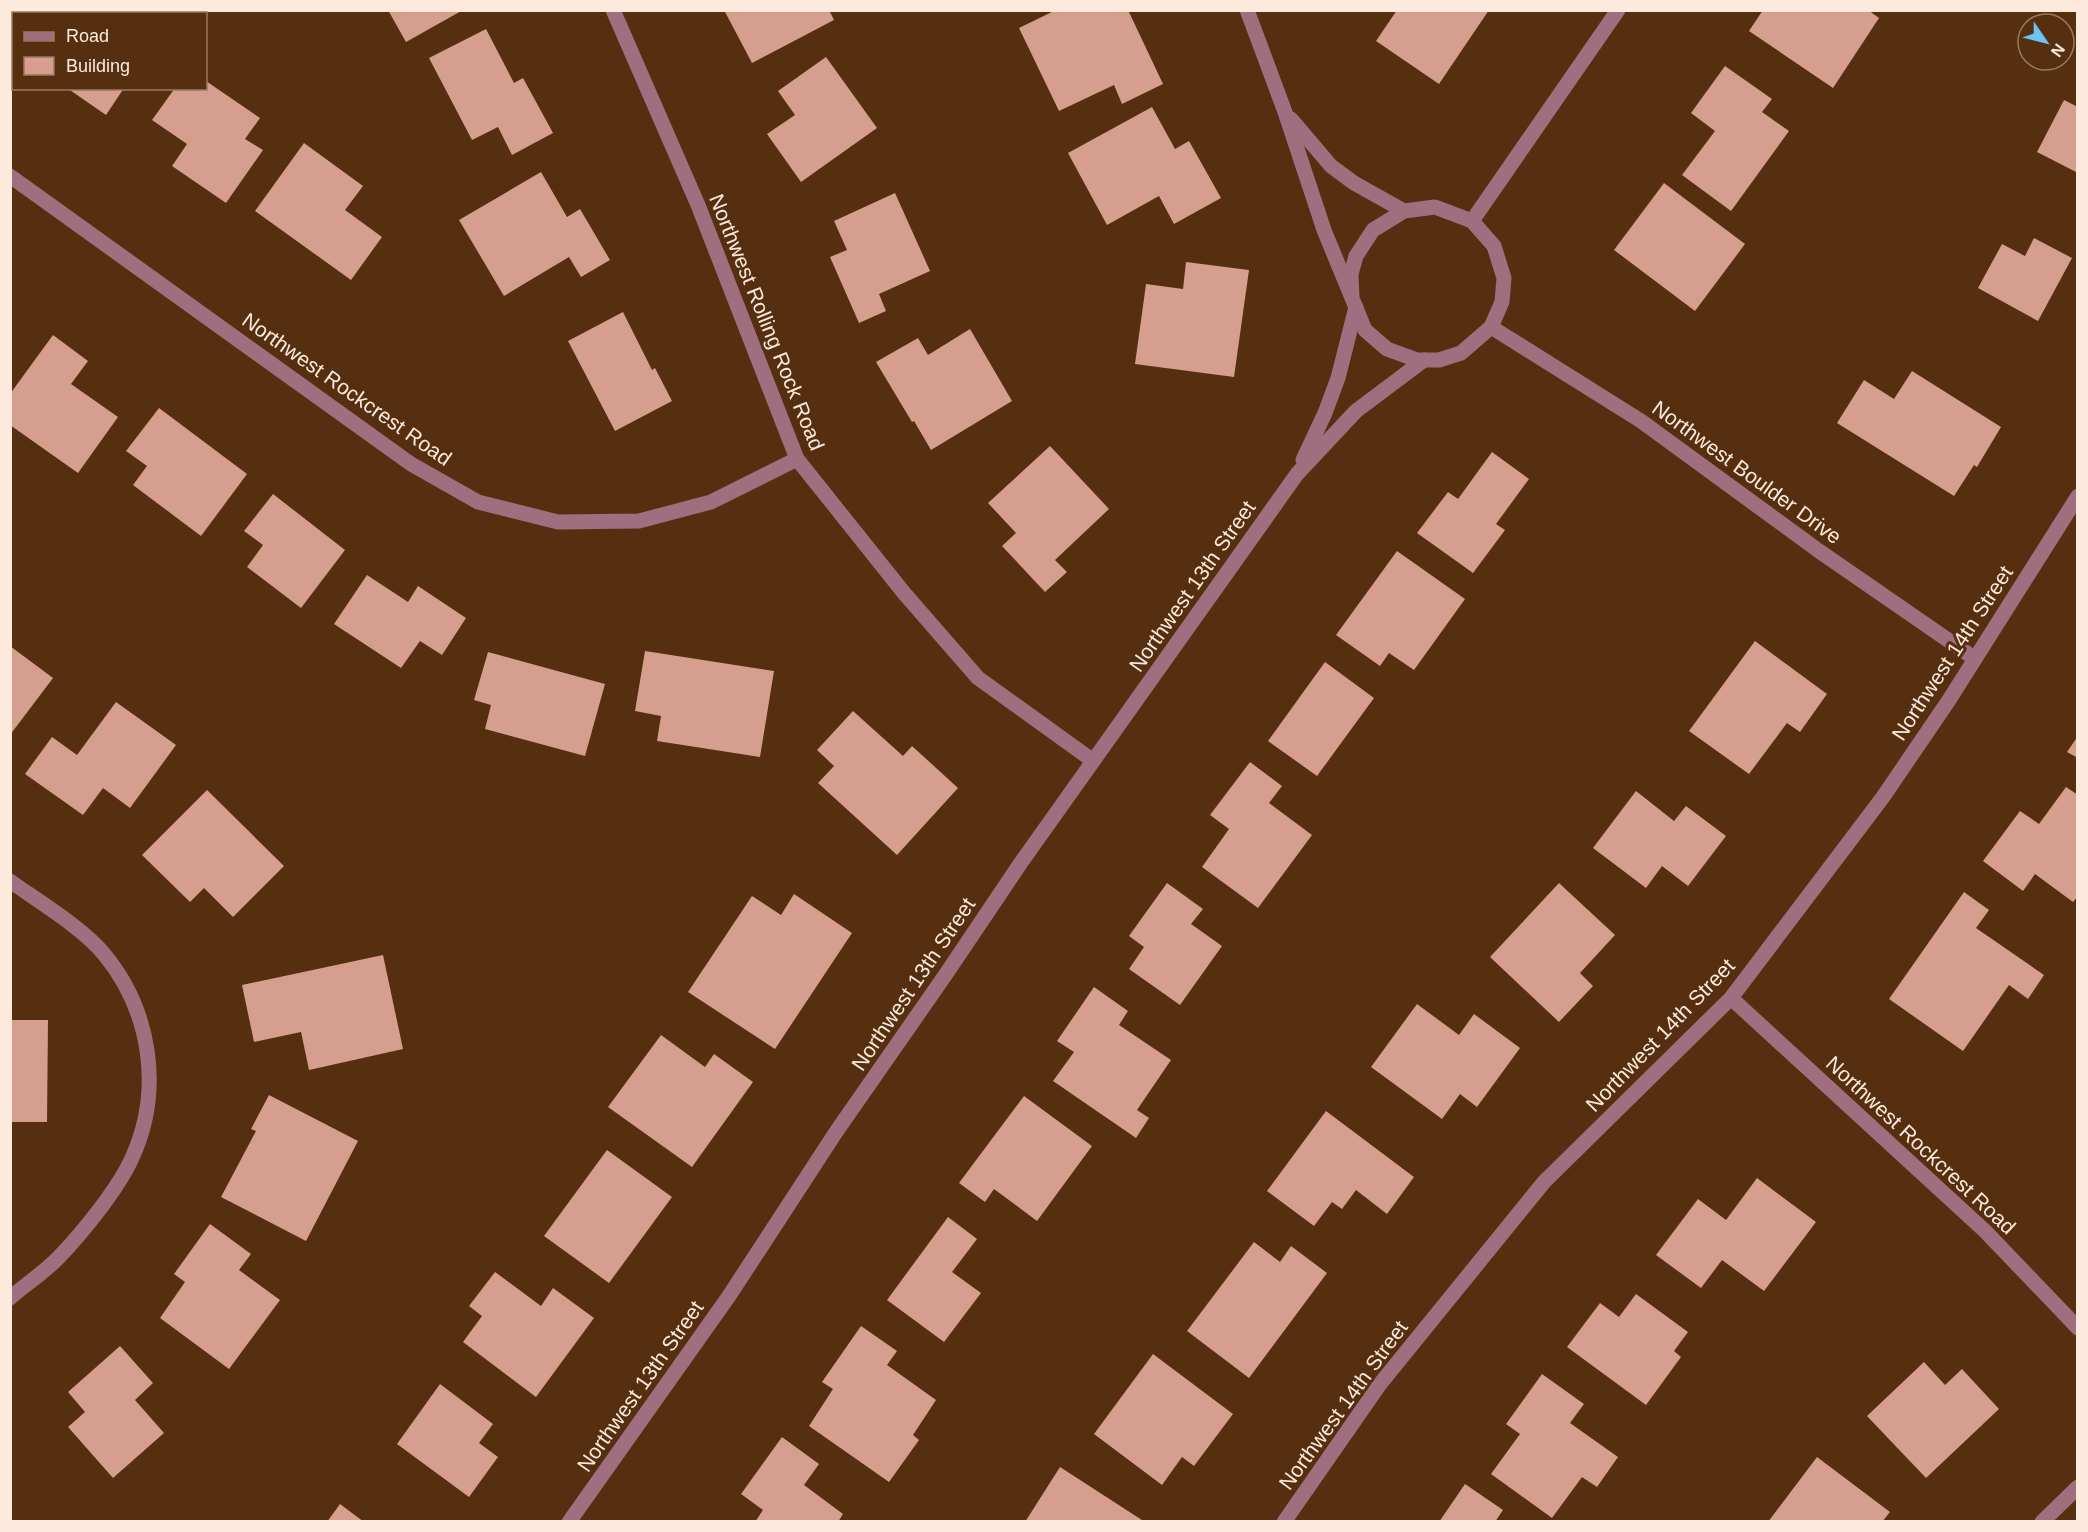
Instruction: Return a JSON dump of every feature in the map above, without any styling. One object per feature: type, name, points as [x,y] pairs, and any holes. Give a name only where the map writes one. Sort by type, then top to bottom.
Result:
[{"type":"street","name":"Northwest Rolling Rock Road","points":[[612,10],[698,205],[797,459],[904,593],[978,678],[1092,760]]},
{"type":"street","points":[[1247,10],[1285,112],[1324,231],[1365,330],[1387,349],[1417,360],[1439,360],[1461,353],[1491,327],[1502,302],[1504,278],[1494,246],[1472,221],[1435,207],[1404,211],[1373,230],[1356,256],[1351,274],[1354,303]]},
{"type":"street","points":[[1472,221],[1618,10]]},
{"type":"street","points":[[1285,112],[1331,166],[1354,183],[1404,211]]},
{"type":"street","name":"Northwest Rockcrest Road","points":[[10,176],[411,464],[478,502],[558,522],[639,521],[711,502],[797,459]]},
{"type":"street","name":"Northwest 13th Street","points":[[1297,474],[1338,378],[1354,303]]},
{"type":"street","name":"Northwest Boulder Drive","points":[[1491,327],[1641,421],[1819,551],[1974,658]]},
{"type":"street","name":"Northwest 13th Street","points":[[569,1521],[729,1296],[836,1132],[1092,760],[1186,632],[1297,474],[1356,411],[1424,360]]},
{"type":"street","name":"Northwest 14th Street","points":[[1284,1521],[1380,1384],[1544,1182],[1731,998],[1883,797],[1949,700],[2078,496]]},
{"type":"street","points":[[10,882],[71,924],[103,952],[128,989],[144,1030],[151,1072],[146,1116],[132,1159],[111,1192],[59,1257],[10,1298]]},
{"type":"street","name":"Northwest Rockcrest Road","points":[[1731,998],[1985,1231],[2078,1328]]},
{"type":"street","points":[[2042,1521],[2078,1487]]},
{"type":"building","points":[[87,10],[164,10],[166,12],[86,12]]},
{"type":"building","points":[[388,10],[463,10],[406,42]]},
{"type":"building","points":[[724,10],[829,10],[834,20],[752,63]]},
{"type":"building","points":[[1056,10],[1128,10],[1163,84],[1122,104],[1114,85],[1059,111],[1019,28]]},
{"type":"building","points":[[1397,10],[1489,10],[1439,84],[1376,41]]},
{"type":"building","points":[[1763,10],[1868,10],[1879,18],[1833,88],[1749,31]]},
{"type":"building","points":[[486,29],[514,83],[523,78],[553,133],[512,155],[498,127],[472,140],[429,58]]},
{"type":"building","points":[[826,57],[877,128],[801,182],[767,134],[795,115],[778,91]]},
{"type":"building","points":[[1725,66],[1772,99],[1762,112],[1789,131],[1731,211],[1682,175],[1715,131],[1691,113]]},
{"type":"building","points":[[207,82],[260,118],[245,139],[263,150],[226,203],[172,166],[187,144],[152,120],[174,90],[207,90]]},
{"type":"building","points":[[70,90],[123,90],[106,115]]},
{"type":"building","points":[[2064,100],[2078,107],[2078,173],[2037,152]]},
{"type":"building","points":[[1152,107],[1175,149],[1189,141],[1221,198],[1174,224],[1159,196],[1107,225],[1068,153]]},
{"type":"building","points":[[304,143],[363,186],[345,210],[382,237],[351,280],[255,211]]},
{"type":"building","points":[[541,172],[567,217],[580,209],[610,260],[581,277],[569,257],[504,296],[459,220]]},
{"type":"building","points":[[1664,183],[1745,244],[1695,311],[1614,250]]},
{"type":"building","points":[[895,193],[930,271],[879,294],[886,311],[859,323],[830,257],[847,250],[834,221]]},
{"type":"building","points":[[2034,238],[2072,258],[2038,321],[1978,288],[2002,244],[2025,256]]},
{"type":"building","points":[[1186,262],[1249,270],[1234,377],[1135,364],[1146,284],[1183,289]]},
{"type":"building","points":[[623,312],[652,370],[655,368],[672,401],[615,431],[568,341]]},
{"type":"building","points":[[970,329],[1012,401],[931,450],[876,362],[918,338],[928,355]]},
{"type":"building","points":[[53,335],[88,361],[71,384],[118,417],[78,473],[10,425],[10,394]]},
{"type":"building","points":[[1912,371],[2001,427],[1977,467],[1974,465],[1954,496],[1837,423],[1864,380],[1894,399]]},
{"type":"building","points":[[159,408],[247,474],[201,536],[133,485],[147,466],[126,451]]},
{"type":"building","points":[[1050,446],[1109,509],[1055,560],[1067,572],[1045,592],[1002,546],[1016,533],[988,503]]},
{"type":"building","points":[[1492,452],[1529,479],[1496,524],[1505,530],[1473,573],[1417,533],[1448,492],[1458,499]]},
{"type":"building","points":[[273,494],[345,550],[301,608],[247,567],[263,545],[244,531]]},
{"type":"building","points":[[1397,551],[1465,599],[1414,670],[1389,653],[1380,666],[1336,635]]},
{"type":"building","points":[[367,575],[408,602],[418,586],[466,618],[442,655],[420,641],[401,668],[334,624]]},
{"type":"building","points":[[1755,641],[1827,694],[1800,732],[1787,723],[1749,774],[1689,731]]},
{"type":"building","points":[[10,646],[53,678],[10,735]]},
{"type":"building","points":[[645,651],[774,671],[760,757],[657,741],[661,716],[635,711]]},
{"type":"building","points":[[488,652],[605,684],[585,756],[485,729],[491,705],[474,700]]},
{"type":"building","points":[[1325,662],[1374,698],[1317,776],[1268,741]]},
{"type":"building","points":[[116,702],[176,745],[130,808],[103,788],[83,815],[25,774],[52,737],[77,755]]},
{"type":"building","points":[[853,711],[903,756],[912,746],[958,788],[897,855],[818,783],[834,766],[817,750]]},
{"type":"building","points":[[2078,736],[2078,758],[2067,752]]},
{"type":"building","points":[[1250,762],[1282,786],[1269,803],[1312,835],[1258,908],[1202,867],[1229,829],[1210,815]]},
{"type":"building","points":[[2066,787],[2078,795],[2078,896],[2073,902],[2035,874],[2023,891],[1983,861],[2020,811],[2039,824]]},
{"type":"building","points":[[207,790],[284,866],[233,917],[204,888],[190,902],[142,855]]},
{"type":"building","points":[[1636,791],[1674,821],[1686,806],[1726,836],[1688,886],[1662,866],[1646,888],[1593,848]]},
{"type":"building","points":[[1167,883],[1203,909],[1191,924],[1222,946],[1180,1005],[1129,969],[1144,947],[1129,936]]},
{"type":"building","points":[[1559,883],[1615,935],[1580,973],[1593,986],[1559,1022],[1490,957]]},
{"type":"building","points":[[1964,892],[1989,910],[1976,928],[2044,975],[2028,999],[2009,985],[1963,1051],[1889,999]]},
{"type":"building","points":[[794,894],[852,933],[775,1049],[688,992],[752,896],[781,915]]},
{"type":"building","points":[[383,955],[403,1049],[309,1070],[301,1032],[254,1042],[242,985]]},
{"type":"building","points":[[1094,987],[1128,1011],[1119,1025],[1171,1060],[1137,1110],[1149,1118],[1136,1138],[1053,1081],[1074,1052],[1057,1041]]},
{"type":"building","points":[[1417,1004],[1459,1035],[1474,1014],[1520,1048],[1477,1107],[1460,1094],[1442,1119],[1371,1067]]},
{"type":"building","points":[[10,1020],[48,1020],[47,1122],[10,1122]]},
{"type":"building","points":[[661,1035],[705,1067],[714,1054],[753,1082],[692,1167],[608,1107]]},
{"type":"building","points":[[269,1095],[358,1141],[306,1241],[221,1197],[256,1131],[251,1129]]},
{"type":"building","points":[[1024,1096],[1092,1146],[1037,1221],[994,1189],[985,1202],[959,1183]]},
{"type":"building","points":[[1326,1111],[1414,1177],[1387,1214],[1356,1190],[1342,1209],[1332,1202],[1314,1226],[1267,1191]]},
{"type":"building","points":[[607,1150],[672,1197],[609,1283],[544,1236]]},
{"type":"building","points":[[1757,1178],[1816,1222],[1764,1291],[1722,1260],[1701,1288],[1656,1255],[1698,1199],[1726,1220]]},
{"type":"building","points":[[948,1217],[977,1239],[952,1272],[981,1293],[944,1342],[887,1300]]},
{"type":"building","points":[[210,1224],[251,1254],[239,1270],[280,1300],[229,1369],[160,1318],[185,1282],[174,1274]]},
{"type":"building","points":[[1254,1242],[1280,1262],[1291,1246],[1327,1273],[1249,1378],[1187,1331]]},
{"type":"building","points":[[495,1272],[541,1306],[553,1288],[594,1318],[536,1397],[463,1342],[482,1316],[469,1306]]},
{"type":"building","points":[[1636,1294],[1688,1332],[1674,1351],[1681,1357],[1646,1405],[1567,1347],[1600,1303],[1619,1317]]},
{"type":"building","points":[[861,1326],[897,1351],[887,1365],[936,1400],[913,1435],[919,1440],[889,1482],[809,1426],[833,1389],[822,1382]]},
{"type":"building","points":[[120,1346],[153,1383],[135,1400],[164,1433],[113,1478],[68,1427],[85,1412],[68,1392]]},
{"type":"building","points":[[1153,1354],[1233,1414],[1194,1466],[1182,1457],[1162,1485],[1094,1434]]},
{"type":"building","points":[[1924,1362],[1945,1385],[1962,1369],[1999,1409],[1926,1478],[1867,1416]]},
{"type":"building","points":[[1542,1374],[1584,1404],[1570,1423],[1618,1457],[1597,1487],[1582,1477],[1552,1518],[1491,1474],[1520,1434],[1506,1424]]},
{"type":"building","points":[[440,1384],[493,1424],[479,1443],[498,1457],[469,1497],[397,1444]]},
{"type":"building","points":[[782,1437],[819,1464],[804,1485],[843,1514],[838,1522],[755,1522],[763,1510],[741,1494]]},
{"type":"building","points":[[1817,1457],[1890,1512],[1882,1522],[1768,1522]]},
{"type":"building","points":[[1060,1467],[1145,1522],[1025,1522]]},
{"type":"building","points":[[1465,1484],[1503,1510],[1495,1522],[1439,1522]]},
{"type":"building","points":[[340,1504],[364,1522],[327,1522]]}]
